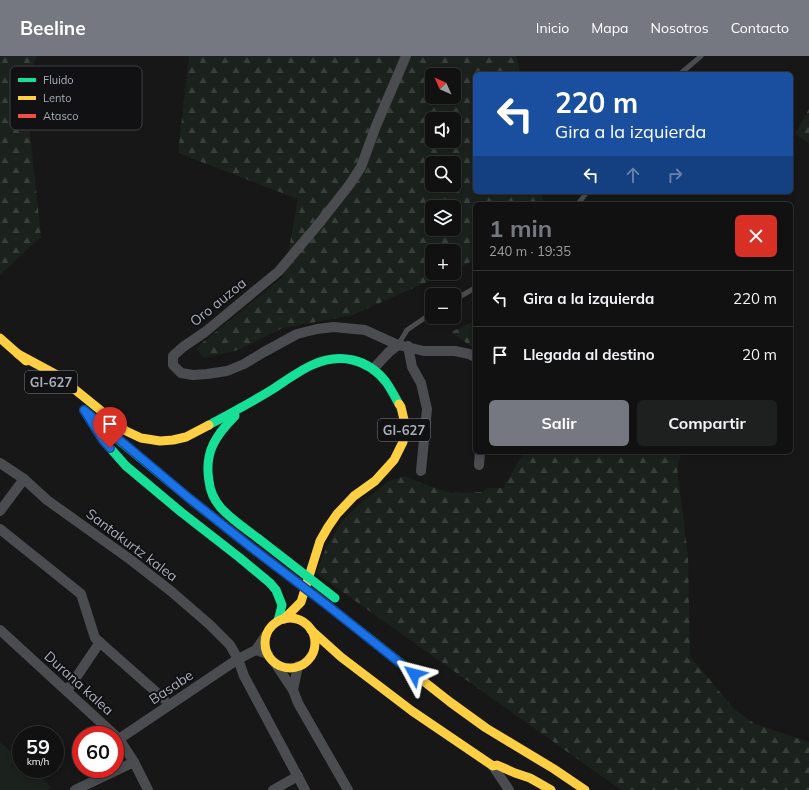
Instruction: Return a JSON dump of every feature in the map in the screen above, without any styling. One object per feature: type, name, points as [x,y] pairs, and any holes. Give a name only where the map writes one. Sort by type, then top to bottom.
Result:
[{"type":"main road","name":"GI-627","points":[[0,338],[48,380]]},
{"type":"main road","name":"GI-627","points":[[18,354],[57,375],[126,431],[141,438],[160,441],[186,437],[250,403],[312,365],[329,359],[344,359],[360,362],[373,369],[386,383],[400,407],[405,424],[403,442],[394,460],[375,480],[354,496],[328,527],[320,541],[301,602],[281,620],[276,622],[266,635]]},
{"type":"main road","name":"GI-627","points":[[250,403],[224,426],[211,447],[206,467],[211,490],[216,501],[231,517],[338,600]]},
{"type":"main road","name":"GI-627","points":[[281,620],[282,605],[276,590],[270,583],[126,466],[103,440],[81,408],[190,499],[284,572]]},
{"type":"main road","points":[[296,581],[450,702],[486,728],[554,769],[585,790]]},
{"type":"main road","points":[[301,602],[314,641],[314,649],[319,654]]},
{"type":"main road","points":[[281,620],[292,618],[300,620],[341,657],[412,711],[493,766],[497,765],[530,778],[551,790]]},
{"type":"main road","points":[[358,619],[364,624],[387,653]]},
{"type":"main road","points":[[266,635],[266,651],[275,664],[283,667],[290,668],[298,666],[305,662],[310,656],[319,654],[341,657]]},
{"type":"street","name":"Oro auzoa","points":[[406,56],[376,126],[361,167],[350,184],[279,271],[183,347],[173,356],[173,365],[181,373],[193,375],[228,371],[244,364],[297,334],[316,329],[334,328],[365,330],[403,346],[424,351],[455,351],[473,356]]},
{"type":"street","points":[[373,369],[389,352],[403,346],[421,383],[427,409],[421,472]]},
{"type":"street","points":[[479,465],[480,454]]},
{"type":"street","name":"Santakurtz kalea","points":[[0,462],[24,479],[47,500],[131,560],[172,592],[210,625],[230,645],[238,659],[244,676],[305,790]]},
{"type":"street","points":[[0,511],[24,479]]},
{"type":"street","points":[[0,529],[81,594],[95,638],[164,700]]},
{"type":"street","name":"Durana kalea","points":[[0,630],[106,726]]},
{"type":"street","points":[[266,635],[256,650],[268,654]]},
{"type":"street","points":[[68,691],[100,642]]},
{"type":"street","name":"Basabe","points":[[124,735],[238,659],[256,650]]},
{"type":"street","points":[[275,664],[293,690],[298,703],[348,790]]},
{"type":"street","points":[[293,690],[298,666]]},
{"type":"street","name":"Durana kalea","points":[[124,746],[148,790]]},
{"type":"street","points":[[75,790],[134,762]]},
{"type":"street","points":[[493,766],[509,790]]},
{"type":"street","points":[[273,790],[298,776]]},
{"type":"lane","points":[[682,72],[701,56]]},
{"type":"lane","points":[[461,296],[473,289]]},
{"type":"lane","points":[[403,346],[407,330],[425,318]]},
{"type":"green space","points":[[0,56],[37,56],[33,66],[10,66],[10,130],[30,130],[41,237],[0,275]]},
{"type":"green space","points":[[189,56],[517,56],[520,72],[473,72],[473,194],[542,194],[544,202],[473,202],[473,261],[461,267],[461,244],[425,244],[425,280],[431,280],[353,315],[283,328],[238,350],[204,358],[196,348],[284,276],[298,199],[178,153]]},
{"type":"green space","points":[[809,109],[809,143],[795,134]]},
{"type":"green space","points":[[473,322],[473,348],[451,332]]},
{"type":"green space","points":[[523,454],[681,454],[677,468],[688,555],[690,656],[734,709],[755,724],[809,742],[809,790],[621,790],[316,573],[327,546],[342,521],[356,507],[389,481],[404,476],[452,493],[481,492],[488,488],[503,488]]},
{"type":"green space","points":[[0,742],[12,752],[12,778],[41,778],[52,788],[48,790],[0,790]]},
{"type":"traffic: fast","points":[[209,425],[273,389],[307,367],[322,361],[333,359],[353,360],[371,368],[386,382],[399,404]]},
{"type":"traffic: fast","points":[[84,410],[103,440],[126,466],[270,583],[276,590],[282,605],[278,621]]},
{"type":"traffic: fast","points":[[235,416],[217,437],[210,453],[208,461],[210,485],[216,502],[221,508],[259,539]]},
{"type":"traffic: fast","points":[[98,423],[252,548]]},
{"type":"traffic: fast","points":[[259,539],[335,598]]},
{"type":"traffic: slow","points":[[0,338],[26,361]]},
{"type":"traffic: slow","points":[[18,354],[57,375],[126,431],[141,438],[160,441],[173,440],[186,437],[209,425]]},
{"type":"traffic: slow","points":[[284,619],[301,602],[320,541],[328,527],[337,514],[354,496],[375,481],[394,460],[403,442],[405,424],[399,404]]},
{"type":"traffic: slow","points":[[327,605],[450,702],[486,728],[554,769],[585,790]]},
{"type":"traffic: slow","points":[[290,618],[304,622],[311,629],[315,643],[311,657],[304,664],[290,668],[276,664],[269,657],[265,643],[269,629],[276,622],[290,618]]},
{"type":"traffic: slow","points":[[311,630],[341,657],[412,711],[493,766],[497,765],[530,778],[551,790]]},
{"type":"traffic: jam","points":[[252,548],[278,568]]},
{"type":"route","points":[[110,448],[103,440],[84,410],[190,499],[414,674]]}]
